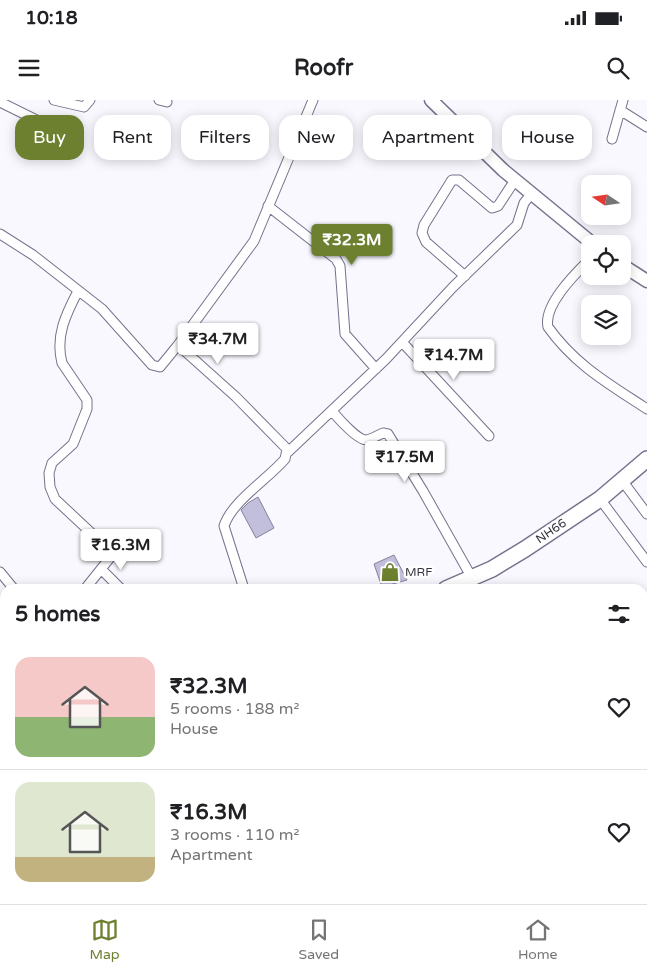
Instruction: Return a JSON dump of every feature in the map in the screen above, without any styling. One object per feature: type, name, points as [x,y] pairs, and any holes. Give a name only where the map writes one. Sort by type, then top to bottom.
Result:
[{"type":"highway","name":"NH66","points":[[458,584],[492,569],[525,549],[600,499],[647,459]]},
{"type":"street","points":[[54,100],[84,107],[90,100]]},
{"type":"street","points":[[0,234],[33,255],[102,309],[152,365],[160,367],[254,241],[313,100]]},
{"type":"street","points":[[431,100],[516,180],[582,235]]},
{"type":"street","points":[[612,139],[623,100]]},
{"type":"street","points":[[0,102],[26,115]]},
{"type":"street","points":[[620,110],[647,127]]},
{"type":"street","points":[[465,276],[426,242],[422,233],[424,225],[452,180],[459,180],[492,208],[498,206],[516,180]]},
{"type":"street","points":[[242,584],[224,526],[227,516],[285,460],[288,452],[376,369],[517,225],[524,203],[532,193]]},
{"type":"street","points":[[268,206],[336,259],[340,266],[345,334],[376,369]]},
{"type":"street","points":[[581,269],[563,289],[553,304],[547,321],[548,327],[573,358],[595,376],[647,409]]},
{"type":"street","points":[[631,271],[647,281]]},
{"type":"street","points":[[78,290],[62,323],[60,356],[62,363],[88,400],[87,409],[73,444],[52,463],[49,480],[55,499],[108,551],[109,559],[88,584]]},
{"type":"street","points":[[402,342],[489,436]]},
{"type":"street","points":[[178,345],[236,397],[283,444],[288,452]]},
{"type":"street","points":[[332,411],[348,428],[364,440],[382,433],[388,434],[423,490],[472,578]]},
{"type":"street","points":[[621,480],[647,514]]},
{"type":"street","points":[[600,499],[647,562]]},
{"type":"street","points":[[101,569],[116,584]]},
{"type":"street","points":[[0,572],[10,584]]},
{"type":"building","points":[[258,497],[274,528],[256,538],[241,510]]},
{"type":"building","name":"MRF","points":[[394,555],[407,580],[393,584],[381,584],[374,564]]},
{"type":"place","name":"MRF","points":[[390,572]]}]
